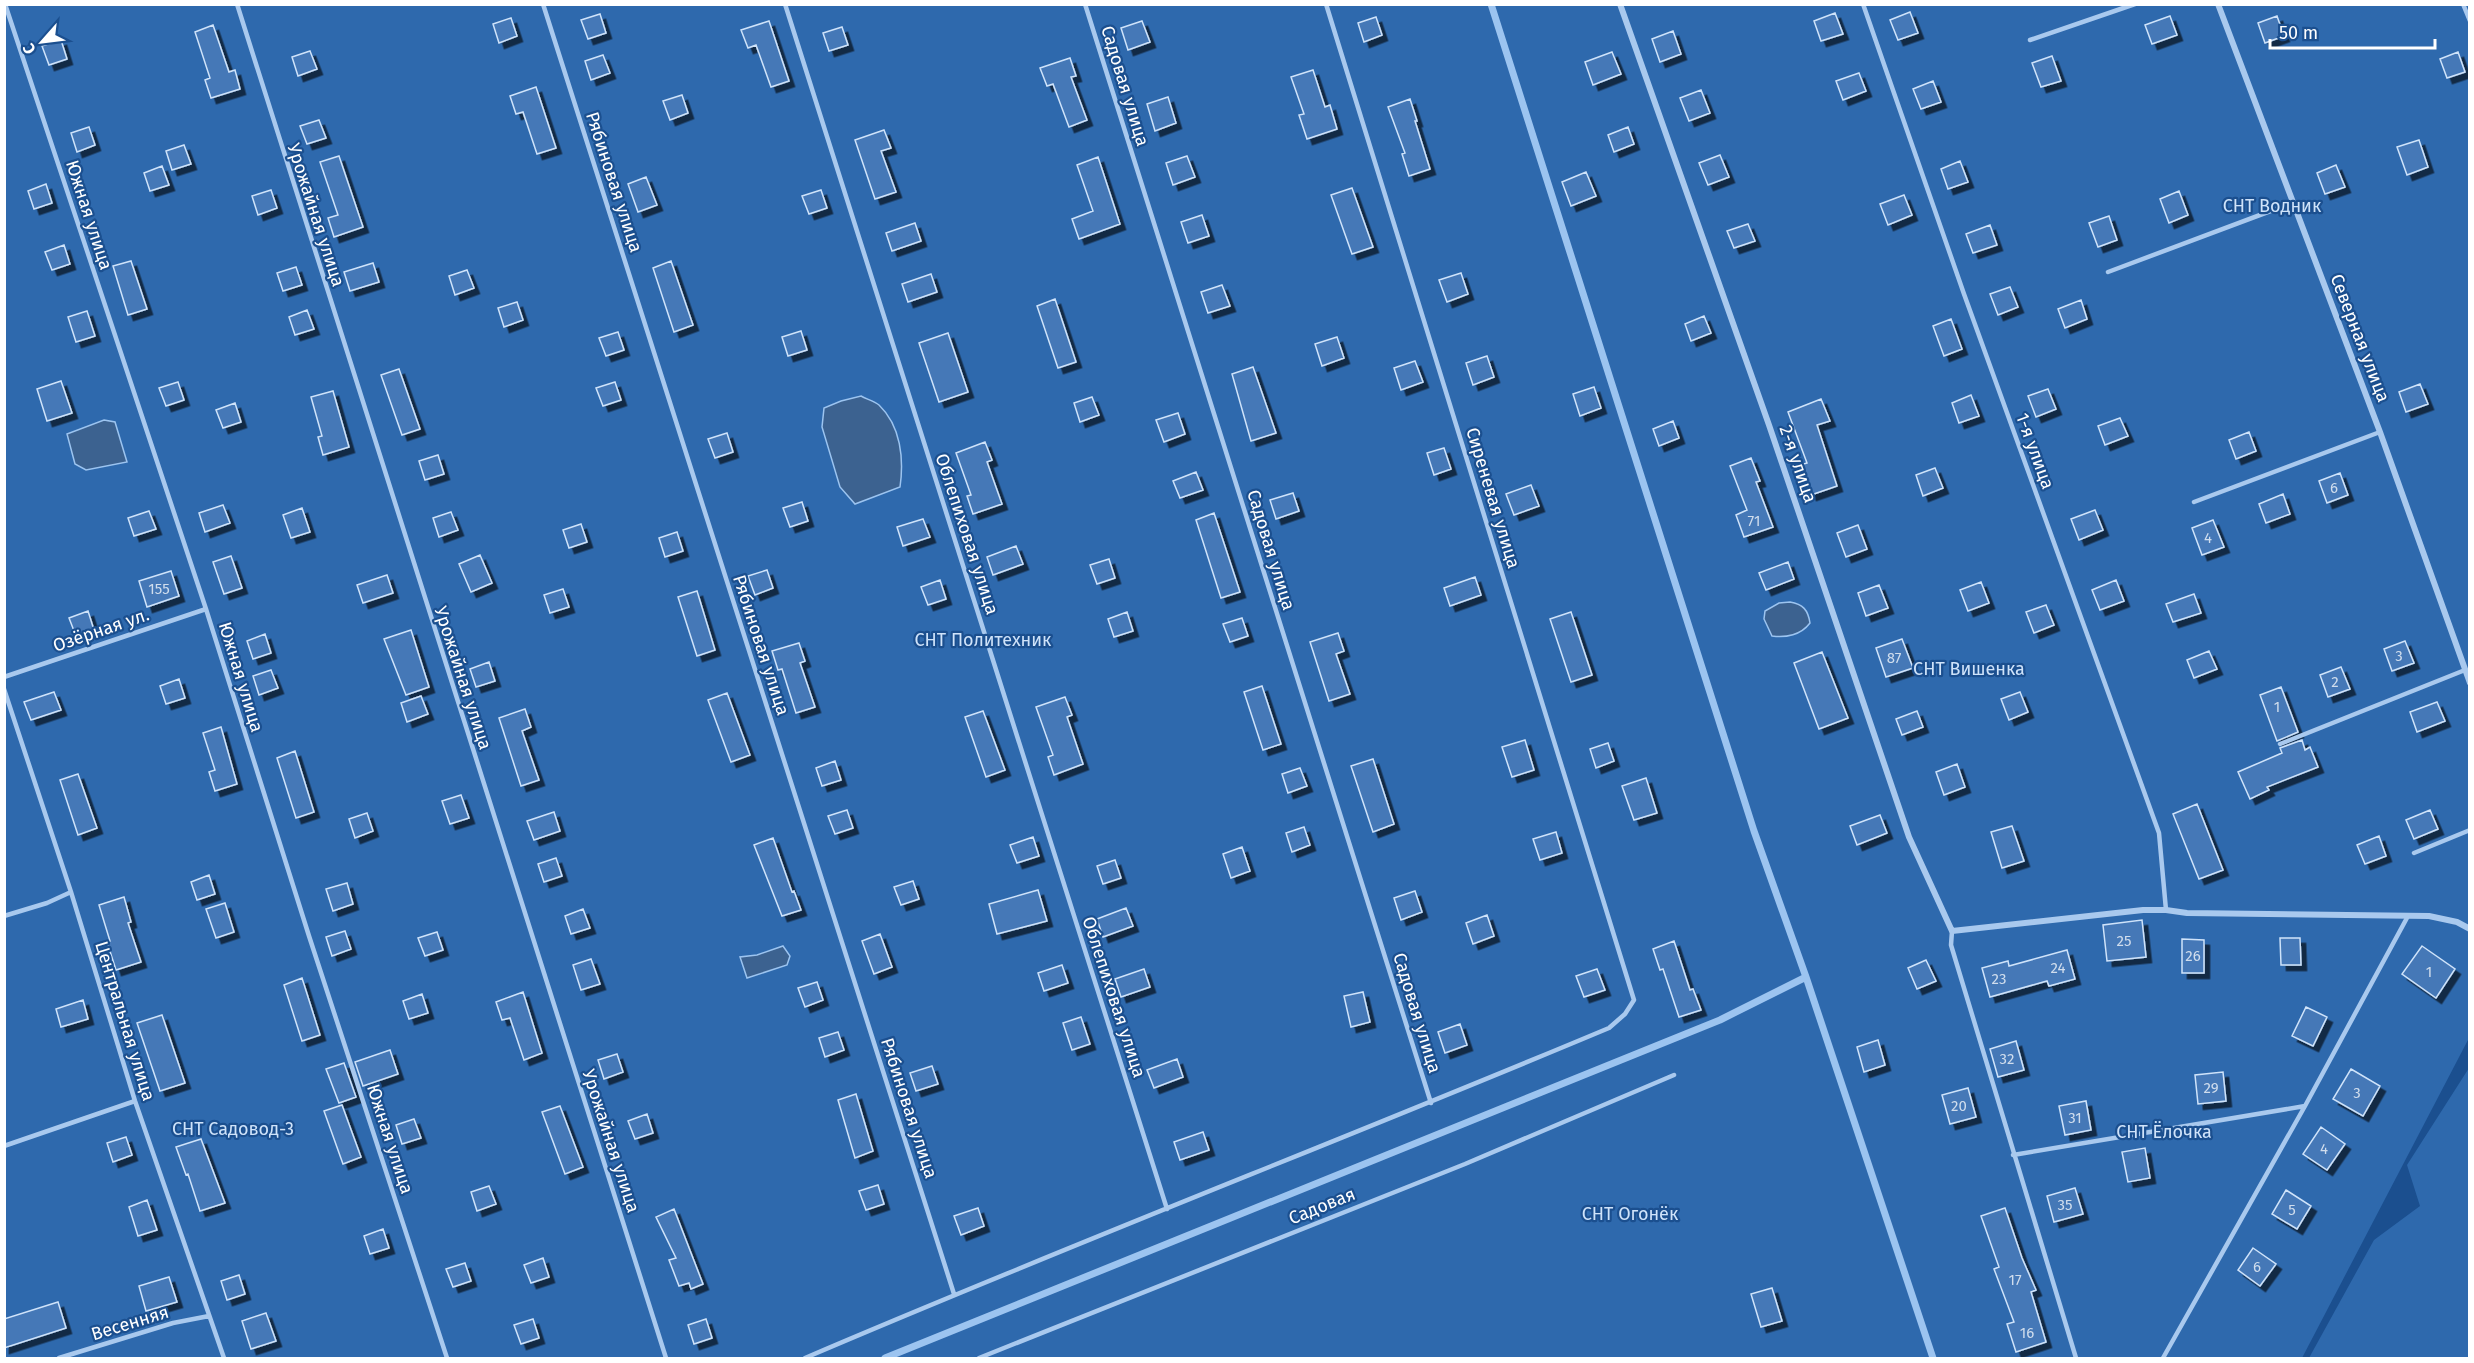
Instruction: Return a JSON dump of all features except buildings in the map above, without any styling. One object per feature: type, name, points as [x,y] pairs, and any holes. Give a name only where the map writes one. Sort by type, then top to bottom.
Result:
[{"type":"street","name":"2-я улица","points":[[1620,4],[1769,424],[1909,837],[1952,931]]},
{"type":"street","name":"Северная улица","points":[[2218,4],[2380,432],[2469,683]]},
{"type":"street","points":[[1952,931],[2143,910],[2187,913],[2429,916],[2457,922],[2469,929]]},
{"type":"lane","name":"Южная улица","points":[[5,4],[206,609],[309,936],[447,1359]]},
{"type":"lane","name":"Урожайная улица","points":[[237,4],[666,1359]]},
{"type":"lane","name":"Рябиновая улица","points":[[543,4],[954,1294]]},
{"type":"lane","name":"Облепиховая улица","points":[[784,4],[1167,1209]]},
{"type":"lane","name":"Садовая улица","points":[[1085,4],[1431,1103]]},
{"type":"lane","name":"Сиреневая улица","points":[[1326,4],[1634,1000],[1625,1014],[1609,1028],[1431,1103]]},
{"type":"lane","name":"1-я улица","points":[[1863,4],[1964,294],[2159,833],[2166,910]]},
{"type":"lane","points":[[2030,40],[2135,4]]},
{"type":"lane","points":[[2463,4],[2469,21]]},
{"type":"lane","points":[[2108,272],[2292,203]]},
{"type":"lane","points":[[2194,502],[2380,432]]},
{"type":"lane","name":"Озёрная ул.","points":[[4,677],[206,609]]},
{"type":"lane","points":[[2280,744],[2465,670]]},
{"type":"lane","name":"Центральная улица","points":[[4,689],[71,892],[135,1101],[224,1359]]},
{"type":"lane","points":[[2414,853],[2469,830]]},
{"type":"lane","points":[[4,916],[47,903],[71,892]]},
{"type":"lane","points":[[2163,1359],[2305,1106],[2408,916]]},
{"type":"lane","points":[[1952,931],[1951,945],[2076,1359]]},
{"type":"lane","name":"Садовая","points":[[979,1359],[1454,1168],[1674,1075]]},
{"type":"lane","points":[[4,1146],[135,1101]]},
{"type":"lane","points":[[806,1359],[954,1294],[1431,1103]]},
{"type":"lane","points":[[2013,1155],[2305,1106]]},
{"type":"lane","name":"Весенняя","points":[[59,1359],[172,1323],[209,1316]]},
{"type":"green space","points":[[5,5],[2469,5],[2469,1038],[2302,1358],[5,1358]]},
{"type":"green space","points":[[2469,1068],[2469,1358],[2309,1358],[2374,1240],[2420,1206],[2407,1165]]},
{"type":"shaded area","points":[[861,396],[879,405],[892,423],[899,443],[902,465],[900,487],[855,504],[840,487],[822,427],[824,408]]},
{"type":"shaded area","points":[[104,420],[115,422],[127,462],[86,470],[75,464],[67,434]]},
{"type":"shaded area","points":[[1790,602],[1804,608],[1810,623],[1793,635],[1772,636],[1764,619],[1765,611],[1779,603]]},
{"type":"shaded area","points":[[783,946],[790,956],[787,965],[747,978],[740,957],[757,955]]},
{"type":"waterway","points":[[1491,4],[1754,831],[1806,977],[1933,1358]]},
{"type":"waterway","points":[[885,1358],[1720,1020],[1806,977]]},
{"type":"park label","name":"СНТ Водник","points":[[2272,206]]},
{"type":"park label","name":"СНТ Политехник","points":[[983,640]]},
{"type":"park label","name":"СНТ Вишенка","points":[[1969,669]]},
{"type":"park label","name":"СНТ Садовод-3","points":[[233,1129]]},
{"type":"park label","name":"СНТ Ёлочка","points":[[2164,1132]]},
{"type":"park label","name":"СНТ Огонёк","points":[[1630,1214]]}]
